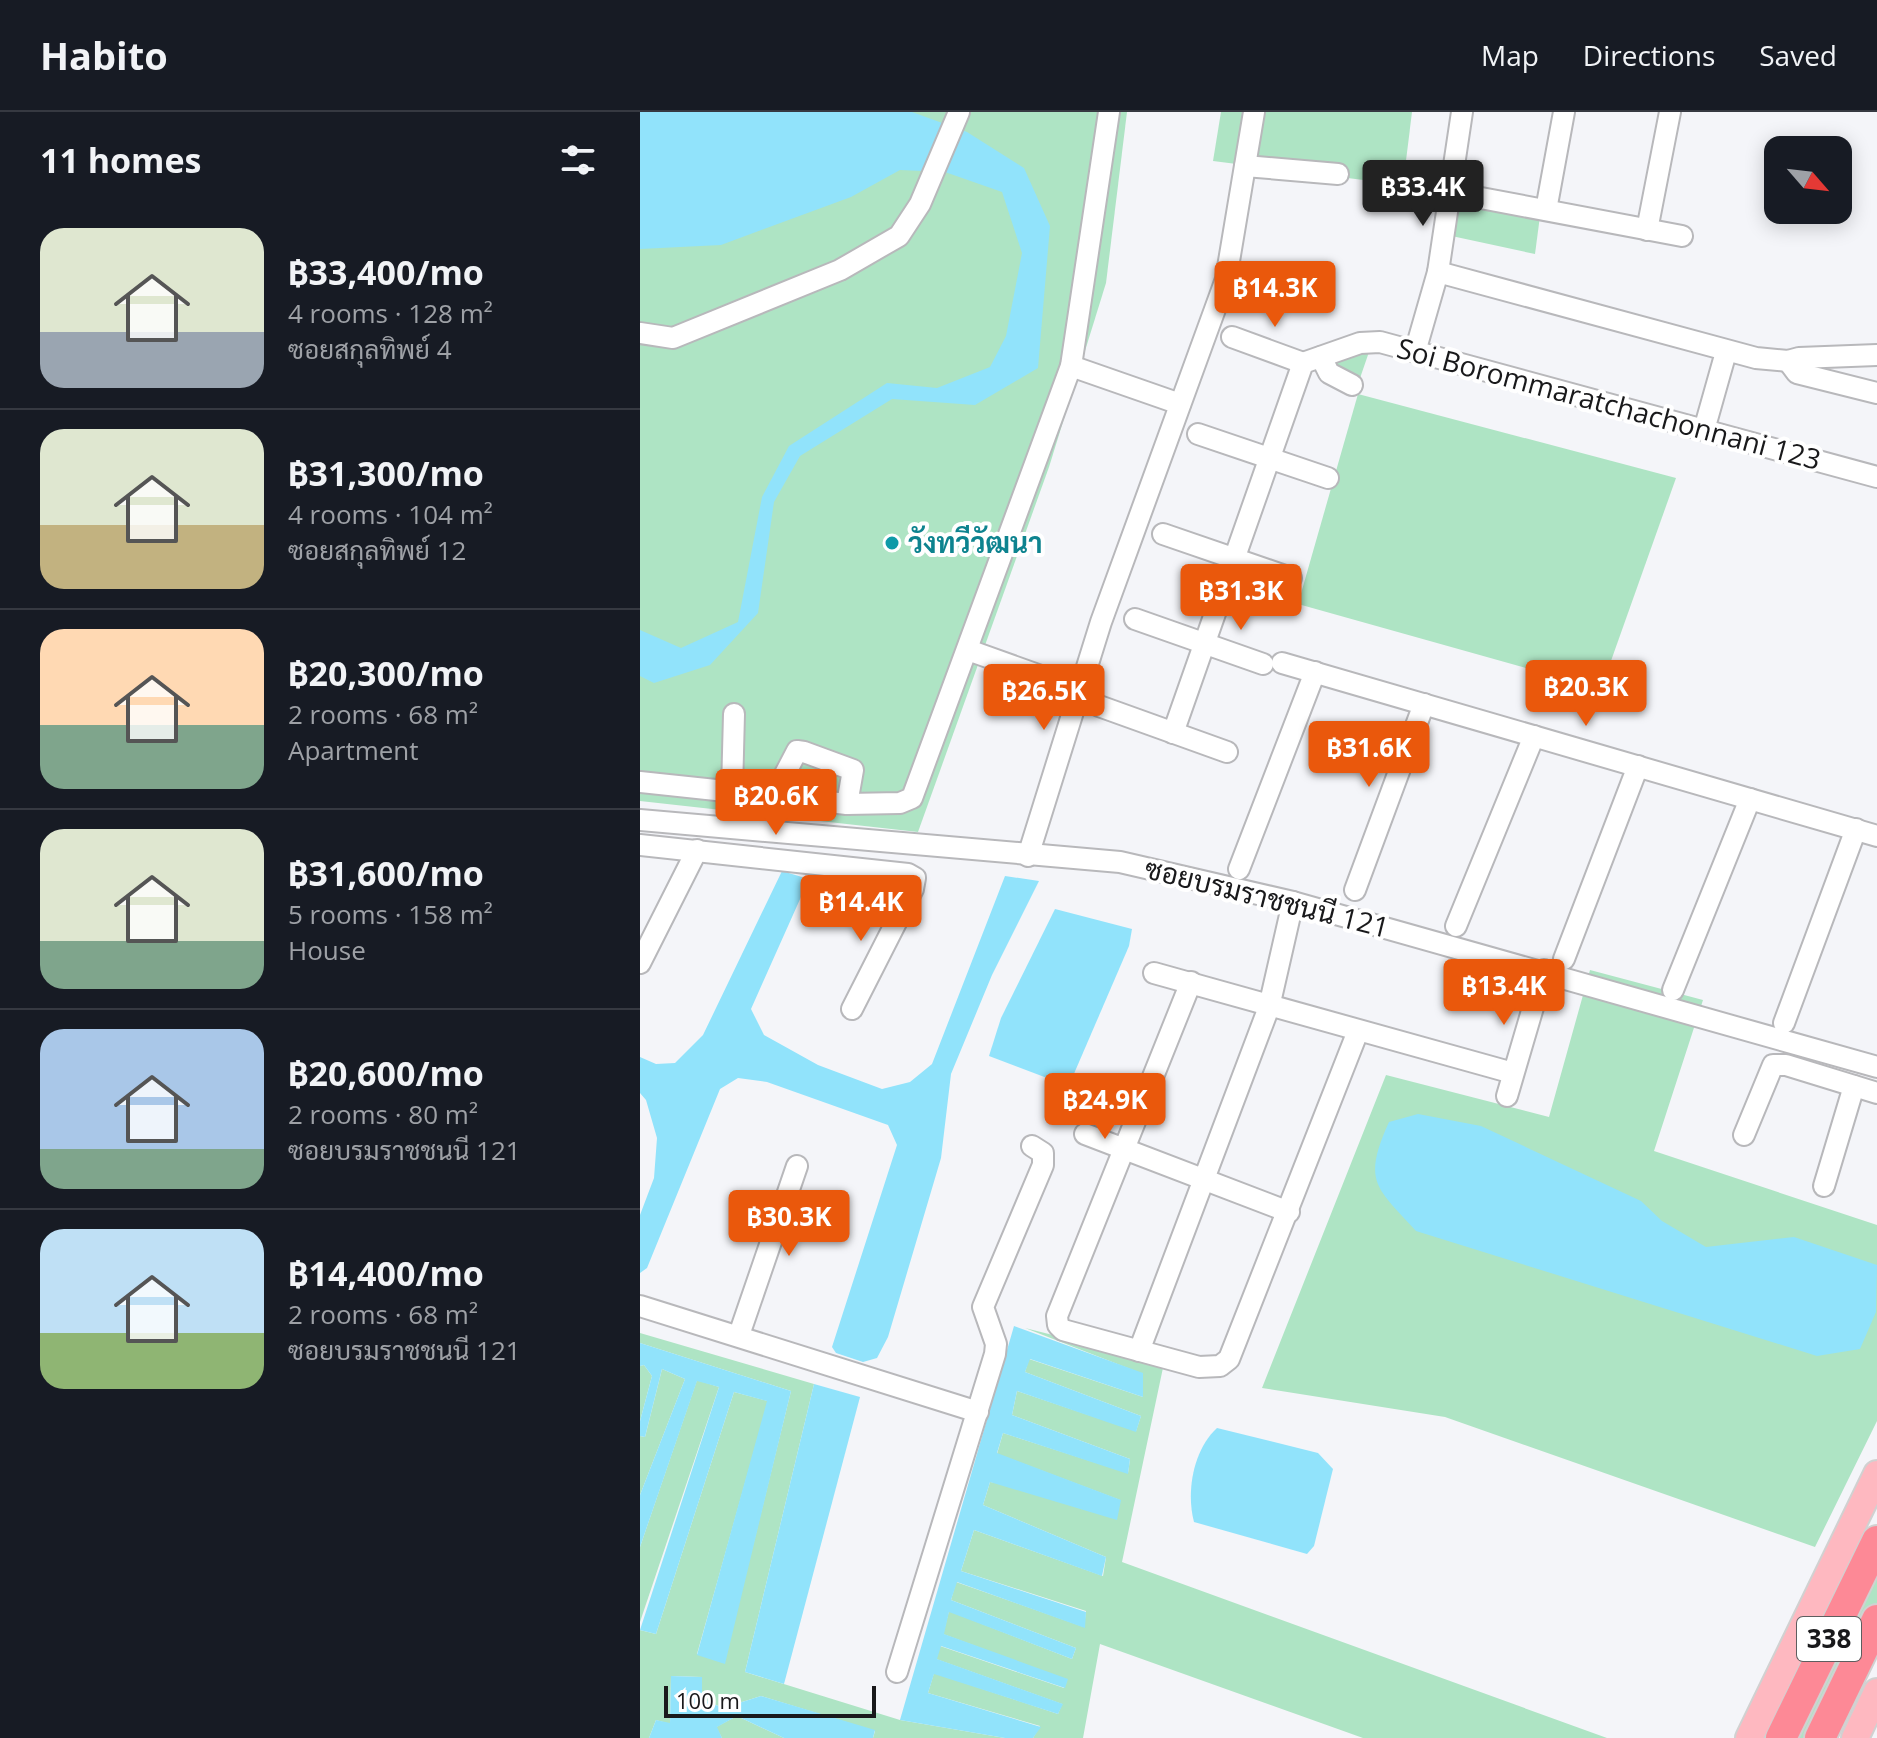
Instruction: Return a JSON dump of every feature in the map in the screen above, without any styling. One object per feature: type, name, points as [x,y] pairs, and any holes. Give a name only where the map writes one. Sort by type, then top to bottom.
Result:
[{"type":"highway","name":"338","points":[[1781,1738],[1877,1541]]},
{"type":"highway","name":"338","points":[[1820,1738],[1877,1620]]},
{"type":"main road","name":"338","points":[[1749,1738],[1877,1474]]},
{"type":"main road","name":"338","points":[[1865,1729],[1877,1692]]},
{"type":"street","points":[[640,782],[847,804],[900,803],[912,798],[1071,366],[1109,112]]},
{"type":"street","points":[[1028,856],[1080,690],[1226,279],[1254,112]]},
{"type":"street","points":[[1415,352],[1438,272],[1462,112]]},
{"type":"street","points":[[1546,210],[1564,112]]},
{"type":"street","points":[[1647,230],[1670,112]]},
{"type":"street","points":[[640,333],[673,338],[840,270],[899,236],[920,204],[957,115]]},
{"type":"street","points":[[1245,166],[1338,174]]},
{"type":"street","points":[[1449,192],[1682,236]]},
{"type":"street","points":[[1438,272],[1726,352],[1788,361],[1877,355]]},
{"type":"street","points":[[1232,337],[1312,360],[1352,385]]},
{"type":"street","name":"Soi Borommaratchachonnani 123","points":[[1312,360],[1371,341],[1877,477]]},
{"type":"street","points":[[1704,430],[1726,352]]},
{"type":"street","points":[[1173,733],[1270,458],[1312,360]]},
{"type":"street","points":[[1788,361],[1797,373],[1877,393]]},
{"type":"street","points":[[1071,366],[1180,404]]},
{"type":"street","points":[[1198,434],[1328,478]]},
{"type":"street","points":[[1163,534],[1291,578]]},
{"type":"street","points":[[1135,619],[1272,663],[1315,672],[1877,836]]},
{"type":"street","points":[[968,650],[1080,690]]},
{"type":"street","points":[[1239,869],[1315,672]]},
{"type":"street","points":[[1355,890],[1424,704]]},
{"type":"street","points":[[1099,706],[1227,752]]},
{"type":"street","points":[[732,791],[734,714]]},
{"type":"street","points":[[1456,926],[1534,736]]},
{"type":"street","points":[[774,795],[797,751],[853,770],[847,804]]},
{"type":"street","points":[[1564,959],[1638,766]]},
{"type":"street","points":[[1673,990],[1750,799]]},
{"type":"street","name":"ซอยบรมราชชนนี 121","points":[[640,820],[1120,862],[1221,882],[1544,970],[1877,1067]]},
{"type":"street","points":[[1784,1023],[1856,829]]},
{"type":"street","points":[[640,845],[908,874],[915,878],[913,889],[852,1009]]},
{"type":"street","points":[[640,963],[697,850]]},
{"type":"street","points":[[1139,1351],[1269,1007],[1293,902]]},
{"type":"street","points":[[1507,1096],[1544,970]]},
{"type":"street","points":[[1154,973],[1513,1073]]},
{"type":"street","points":[[1191,982],[1057,1316],[1058,1325],[1063,1330],[1199,1367],[1220,1366],[1229,1359],[1358,1031]]},
{"type":"street","points":[[1744,1135],[1773,1065],[1786,1065],[1877,1093]]},
{"type":"street","points":[[1824,1186],[1854,1086]]},
{"type":"street","points":[[1085,1134],[1289,1212]]},
{"type":"street","points":[[897,1672],[978,1412],[996,1344],[983,1307],[1043,1165],[1043,1153],[1032,1146]]},
{"type":"street","points":[[739,1335],[797,1166]]},
{"type":"street","points":[[640,1306],[978,1412]]},
{"type":"green space","name":"วังทวีวัฒนา","points":[[640,112],[1127,112],[1106,283],[1049,467],[918,832],[640,801]]},
{"type":"green space","points":[[1221,112],[1412,112],[1403,185],[1213,161]]},
{"type":"green space","points":[[1452,198],[1540,216],[1535,254],[1447,235]]},
{"type":"green space","points":[[1370,349],[1359,381],[1328,362]]},
{"type":"green space","points":[[1358,394],[1676,478],[1601,689],[1298,604]]},
{"type":"green space","points":[[1590,970],[1703,1000],[1654,1151],[1877,1225],[1877,1421],[1815,1547],[1445,1417],[1262,1388],[1386,1075],[1549,1117]]},
{"type":"green space","points":[[1025,1328],[1164,1363],[1122,1562],[1607,1738],[1363,1738],[1100,1644],[1083,1738],[1033,1738],[1040,1726],[928,1693],[934,1673],[1058,1714],[1062,1704],[936,1659],[940,1646],[1064,1688],[1067,1680],[943,1634],[949,1611],[1072,1659],[1076,1648],[951,1600],[956,1582],[1084,1627],[1086,1611],[961,1571],[974,1530],[1103,1576],[1106,1557],[983,1505],[990,1482],[1120,1500],[997,1454],[1003,1433],[1128,1473],[1130,1459],[1012,1415],[1017,1391],[1136,1431],[1141,1416],[1025,1372],[1029,1359],[1143,1397],[1143,1374]]},
{"type":"green space","points":[[640,1333],[814,1384],[745,1672],[900,1720],[1005,1738],[873,1738],[875,1731],[761,1696],[723,1708],[702,1699],[702,1677],[671,1676],[670,1724],[656,1720],[649,1738],[640,1738],[640,1630],[656,1634],[734,1392],[768,1401],[697,1654],[724,1663],[791,1391],[640,1343]]},
{"type":"green space","points":[[644,1365],[652,1376],[640,1421],[640,1366]]},
{"type":"green space","points":[[662,1369],[685,1379],[640,1495],[640,1436],[645,1437]]},
{"type":"green space","points":[[697,1380],[719,1387],[640,1622],[640,1547]]},
{"type":"green space","points":[[1877,1566],[1877,1605],[1812,1738],[1793,1738]]},
{"type":"green space","points":[[737,1716],[784,1738],[722,1738],[716,1727]]},
{"type":"water","points":[[640,112],[912,112],[967,132],[1024,168],[1050,226],[1038,368],[975,405],[892,399],[800,456],[774,502],[758,613],[710,665],[654,683],[640,676],[640,630],[681,648],[738,622],[762,497],[789,446],[887,383],[937,388],[990,367],[1006,336],[1022,253],[1002,192],[945,172],[900,170],[851,197],[721,245],[640,249]]},
{"type":"water","points":[[782,871],[802,877],[805,888],[751,1009],[764,1035],[818,1065],[882,1089],[910,1082],[932,1064],[1005,876],[1039,881],[992,975],[951,1074],[941,1158],[888,1337],[877,1358],[863,1362],[836,1353],[832,1347],[897,1145],[888,1125],[767,1082],[738,1078],[720,1089],[647,1268],[640,1273],[640,1215],[654,1178],[657,1138],[646,1100],[640,1093],[640,1057],[656,1064],[675,1063],[703,1035]]},
{"type":"water","points":[[1055,909],[1132,929],[1129,946],[1073,1076],[1055,1081],[989,1056],[1001,1018]]},
{"type":"water","points":[[1418,1114],[1481,1126],[1641,1201],[1662,1221],[1706,1247],[1794,1237],[1877,1265],[1876,1312],[1860,1349],[1817,1356],[1416,1231],[1383,1193],[1375,1171],[1376,1158],[1389,1122]]},
{"type":"water","points":[[1014,1326],[1143,1373],[1143,1397],[1030,1359],[1025,1372],[1141,1416],[1136,1432],[1017,1391],[1012,1415],[1130,1459],[1128,1474],[1003,1433],[997,1453],[1121,1500],[1117,1520],[990,1482],[983,1505],[1106,1557],[1102,1576],[974,1530],[961,1571],[1086,1612],[1085,1628],[957,1582],[951,1600],[1076,1648],[1072,1659],[949,1612],[944,1634],[1068,1679],[1065,1688],[941,1646],[937,1659],[1063,1704],[1058,1714],[934,1674],[928,1693],[1041,1727],[1033,1738],[1005,1738],[900,1720]]},
{"type":"water","points":[[640,1343],[791,1391],[725,1664],[697,1655],[767,1401],[734,1392],[656,1634],[640,1630],[719,1387],[697,1381],[640,1547],[640,1495],[685,1379],[662,1369],[645,1437],[640,1436],[640,1421],[652,1376],[644,1365],[640,1366]]},
{"type":"water","points":[[814,1384],[860,1397],[784,1684],[745,1672]]},
{"type":"water","points":[[1217,1428],[1318,1453],[1333,1469],[1314,1546],[1307,1554],[1194,1522],[1191,1485],[1194,1472],[1202,1448]]},
{"type":"water","points":[[671,1676],[702,1677],[702,1699],[723,1708],[761,1696],[875,1730],[873,1738],[784,1738],[737,1716],[717,1727],[722,1738],[649,1738],[656,1720],[670,1723]]},
{"type":"place","name":"วังทวีวัฒนา","points":[[892,543]]}]
